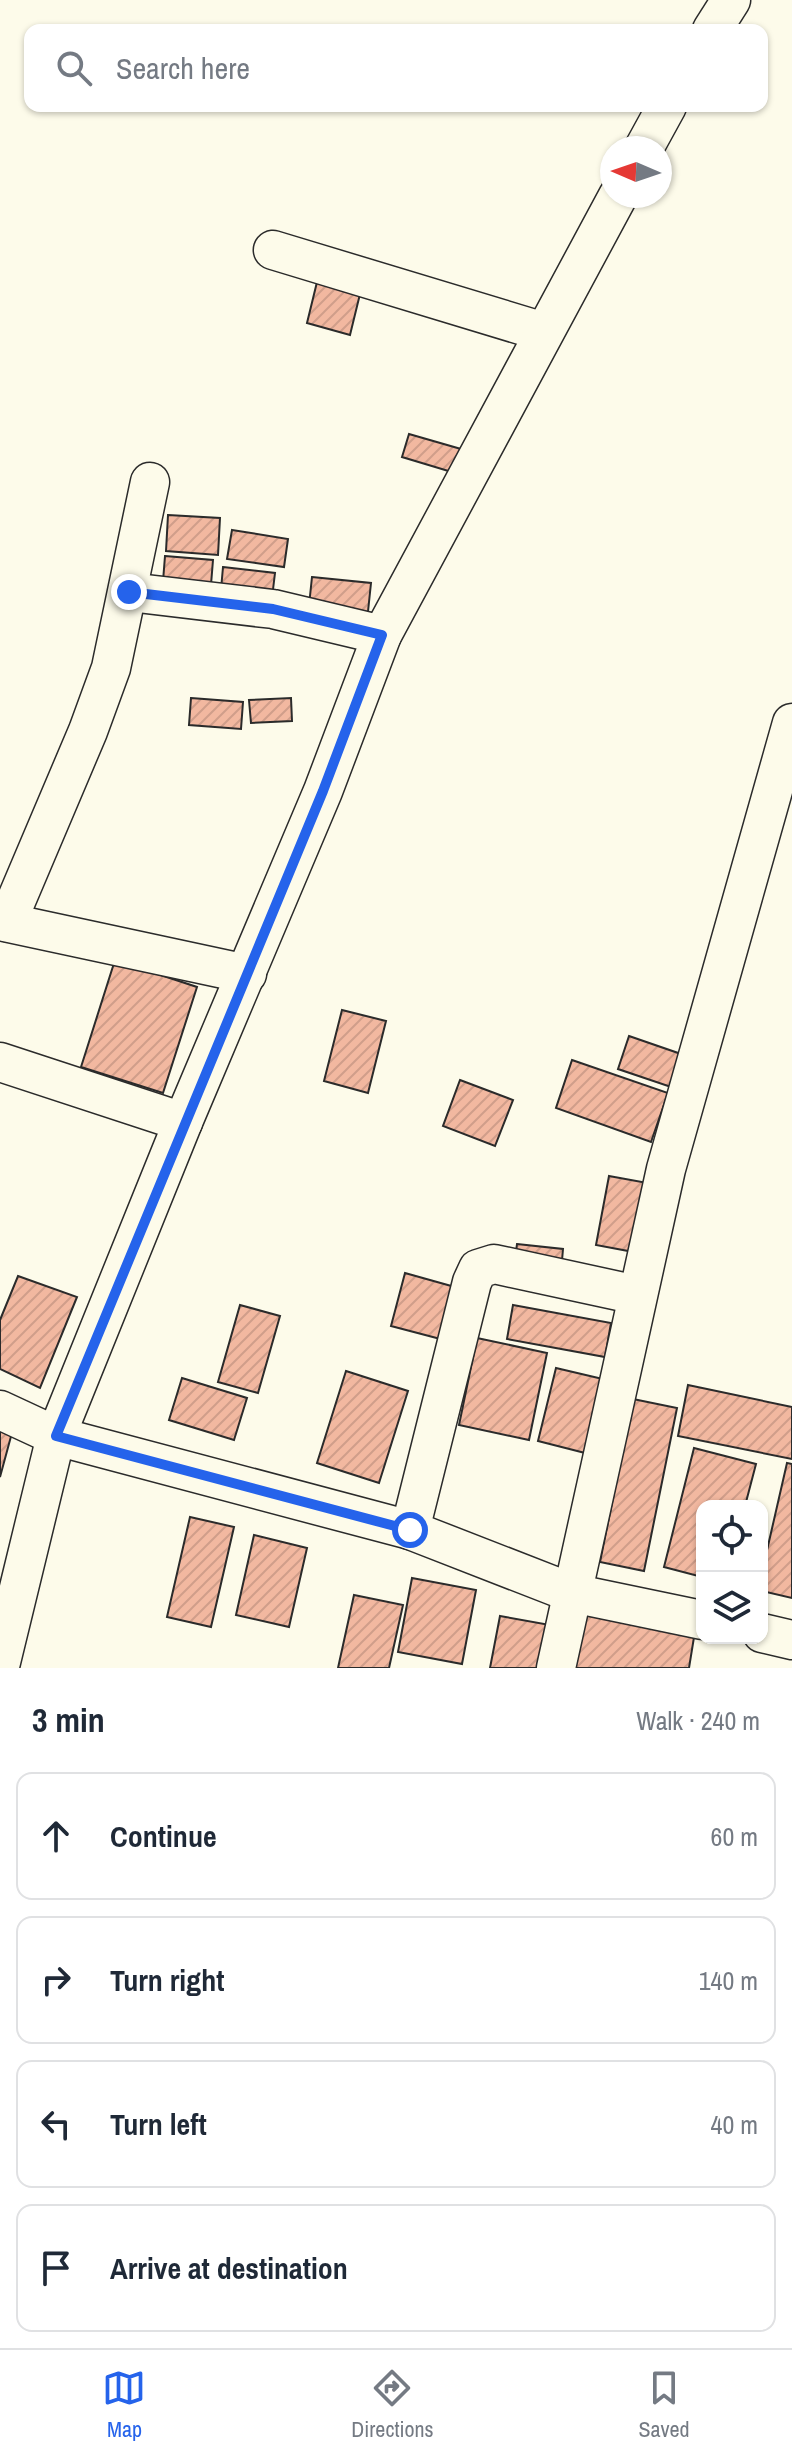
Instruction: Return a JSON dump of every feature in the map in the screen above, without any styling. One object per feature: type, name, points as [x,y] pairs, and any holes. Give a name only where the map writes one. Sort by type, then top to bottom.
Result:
[{"type":"street","points":[[716,24],[731,0]]},
{"type":"street","points":[[651,136],[664,112]]},
{"type":"street","points":[[0,1666],[56,1436],[183,1122],[323,791],[382,635],[611,208]]},
{"type":"street","points":[[273,250],[544,332]]},
{"type":"street","points":[[150,482],[111,668],[88,731],[4,922],[247,974]]},
{"type":"street","points":[[129,592],[273,609],[382,635]]},
{"type":"street","points":[[556,1668],[666,1169],[792,723]]},
{"type":"street","points":[[0,1062],[183,1122]]},
{"type":"street","points":[[410,1530],[472,1282],[478,1269],[494,1264],[637,1295]]},
{"type":"street","points":[[0,1410],[56,1436],[410,1530],[572,1593],[696,1619]]},
{"type":"street","points":[[768,1634],[792,1640]]},
{"type":"building","points":[[317,282],[360,294],[350,335],[307,323]]},
{"type":"building","points":[[409,434],[461,449],[455,473],[402,457]]},
{"type":"building","points":[[168,515],[220,518],[218,555],[166,551]]},
{"type":"building","points":[[232,530],[288,539],[284,567],[227,559]]},
{"type":"building","points":[[165,556],[213,560],[210,597],[162,594]]},
{"type":"building","points":[[223,567],[275,573],[271,606],[220,601]]},
{"type":"building","points":[[312,577],[371,583],[367,621],[308,615]]},
{"type":"building","points":[[191,698],[243,702],[241,729],[189,725]]},
{"type":"building","points":[[291,698],[292,721],[251,723],[249,700]]},
{"type":"building","points":[[115,960],[197,987],[163,1093],[81,1067]]},
{"type":"building","points":[[342,1010],[386,1021],[368,1093],[324,1081]]},
{"type":"building","points":[[629,1036],[681,1054],[671,1087],[618,1069]]},
{"type":"building","points":[[572,1060],[668,1093],[651,1142],[556,1108]]},
{"type":"building","points":[[460,1080],[513,1100],[495,1146],[443,1126]]},
{"type":"building","points":[[609,1176],[653,1184],[639,1253],[596,1245]]},
{"type":"building","points":[[517,1244],[563,1249],[561,1272],[514,1266]]},
{"type":"building","points":[[405,1273],[462,1289],[448,1341],[391,1326]]},
{"type":"building","points":[[18,1276],[77,1297],[40,1388],[0,1369],[0,1320]]},
{"type":"building","points":[[240,1305],[280,1316],[258,1393],[218,1382]]},
{"type":"building","points":[[513,1305],[611,1323],[605,1357],[507,1339]]},
{"type":"building","points":[[477,1338],[547,1353],[529,1440],[459,1425]]},
{"type":"building","points":[[556,1368],[607,1380],[589,1454],[538,1441]]},
{"type":"building","points":[[346,1371],[408,1391],[379,1483],[317,1463]]},
{"type":"building","points":[[182,1378],[247,1398],[234,1440],[169,1420]]},
{"type":"building","points":[[688,1385],[792,1407],[792,1459],[678,1436]]},
{"type":"building","points":[[633,1399],[677,1408],[644,1571],[600,1562]]},
{"type":"building","points":[[0,1425],[13,1429],[0,1477]]},
{"type":"building","points":[[694,1448],[756,1464],[747,1500],[696,1500],[696,1575],[664,1567]]},
{"type":"building","points":[[787,1463],[792,1464],[792,1598],[768,1592],[768,1546]]},
{"type":"building","points":[[190,1517],[234,1527],[211,1627],[167,1617]]},
{"type":"building","points":[[254,1535],[307,1548],[289,1627],[236,1615]]},
{"type":"building","points":[[412,1578],[476,1590],[462,1664],[398,1652]]},
{"type":"building","points":[[354,1595],[403,1605],[389,1668],[338,1668]]},
{"type":"building","points":[[585,1612],[695,1631],[689,1668],[575,1668]]},
{"type":"building","points":[[500,1616],[550,1625],[542,1668],[490,1668]]},
{"type":"route","points":[[129,592],[273,609],[382,635],[323,791],[183,1122],[56,1436],[410,1530]]}]
